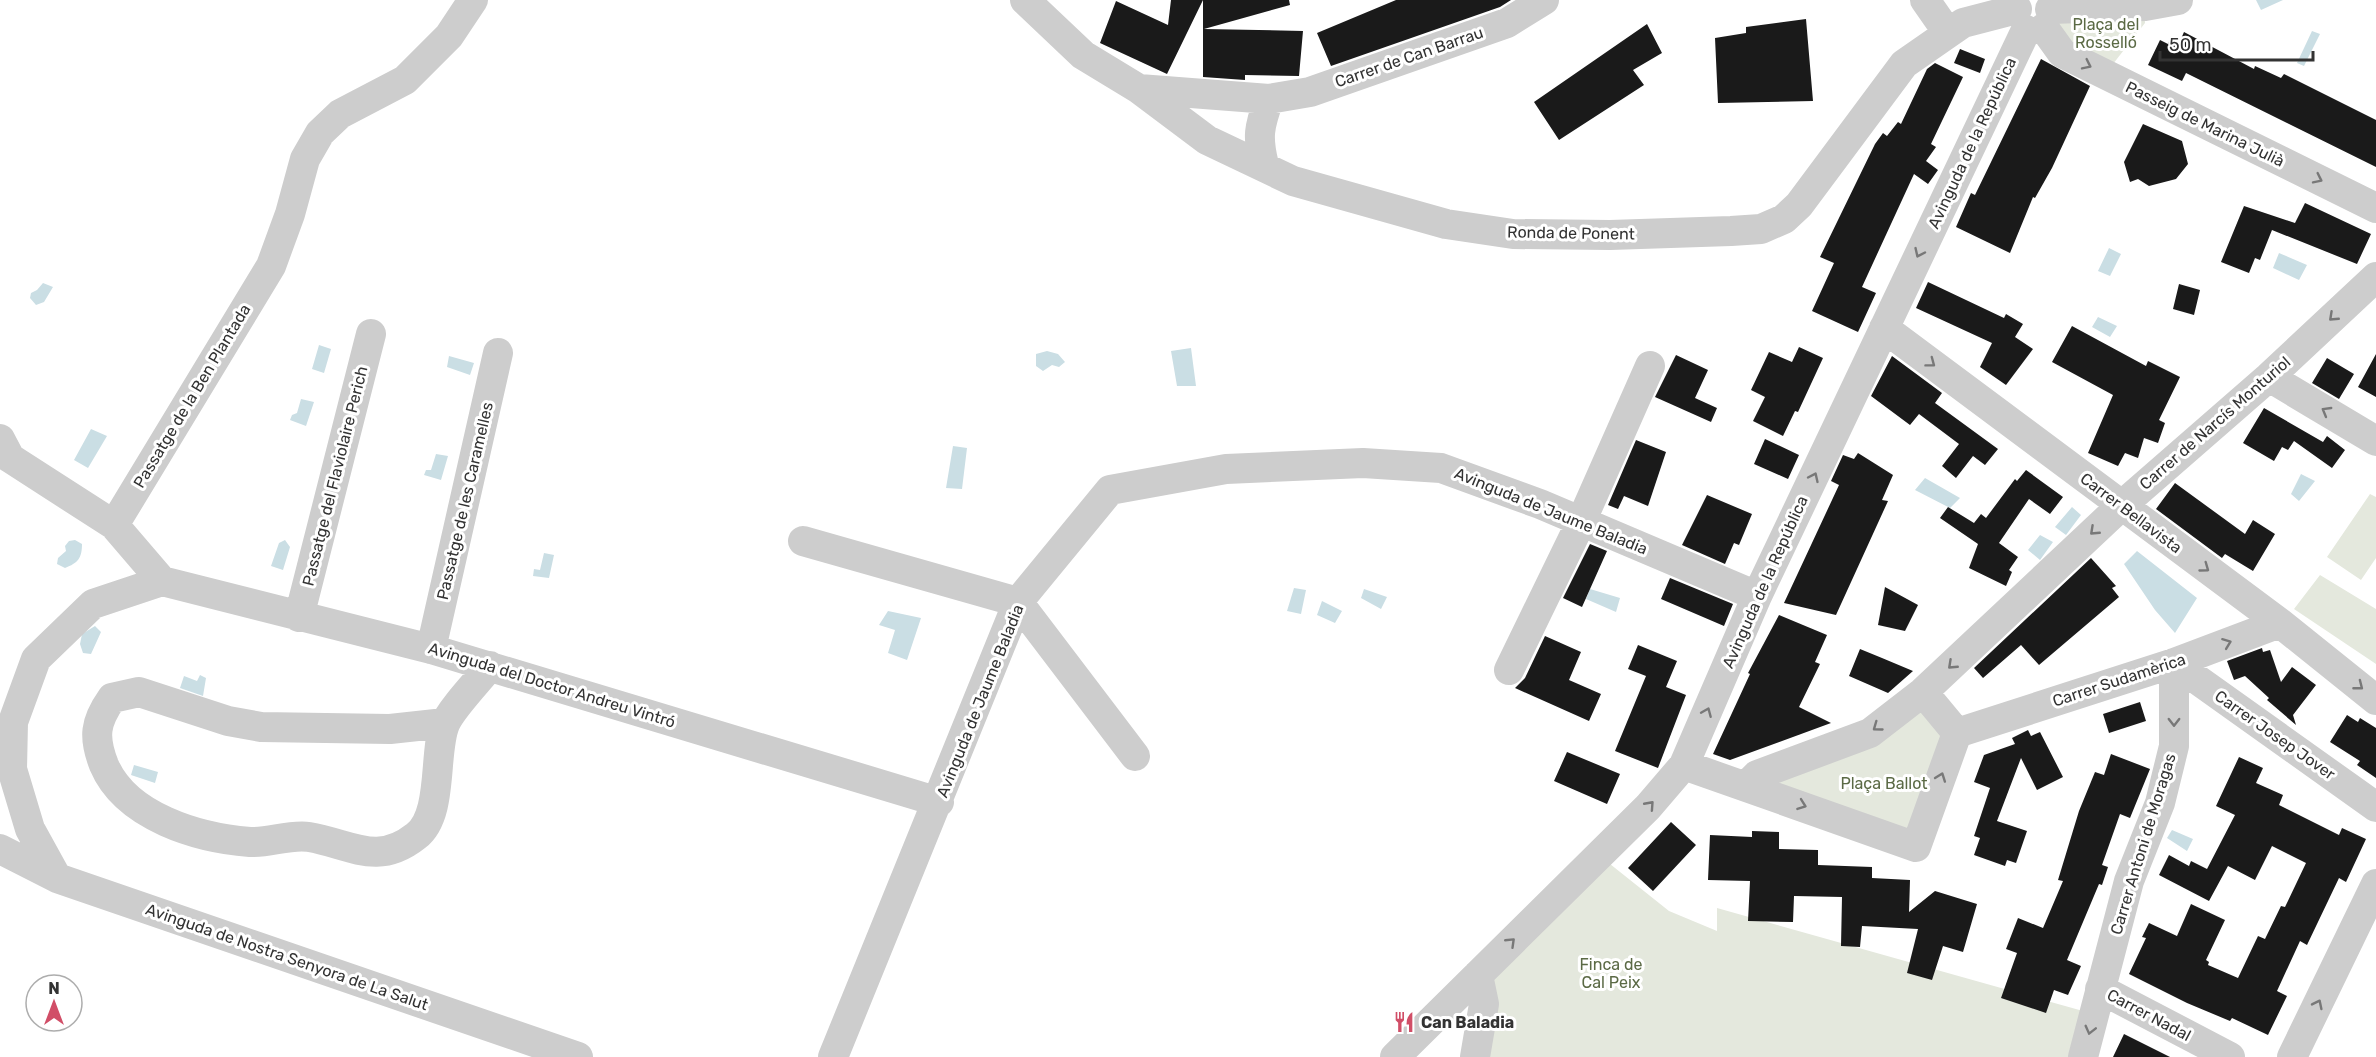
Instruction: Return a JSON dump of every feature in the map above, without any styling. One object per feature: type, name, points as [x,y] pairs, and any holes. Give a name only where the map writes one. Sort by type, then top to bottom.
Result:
[{"type":"street","name":"Passatge de la Ben Plantada","points":[[114,525],[271,266],[290,214],[305,159],[320,133],[340,114],[405,80],[449,36],[473,0]]},
{"type":"street","name":"Ronda de Ponent","points":[[1025,0],[1083,55],[1139,89],[1206,140],[1264,165],[1293,182],[1446,224],[1513,234],[1610,235],[1761,229],[1784,219],[1799,205],[1904,64],[1963,23],[1979,17],[2145,6],[2178,0]]},
{"type":"street","name":"Carrer de Can Barrau","points":[[1139,89],[1269,99],[1310,92],[1496,27],[1544,0]]},
{"type":"street","points":[[1925,0],[1948,33]]},
{"type":"street","name":"Passeig de Marina Julià","points":[[2034,13],[2062,53],[2376,208]]},
{"type":"street","name":"Avinguda de la República","points":[[1395,1057],[1648,807],[1684,765],[1757,596],[2034,13]]},
{"type":"street","points":[[1264,165],[1259,143],[1259,127],[1269,99]]},
{"type":"street","name":"Carrer de Narcís Monturiol","points":[[1923,692],[2121,506],[2269,378],[2376,277]]},
{"type":"street","name":"Carrer Bellavista","points":[[1884,328],[2280,623],[2376,700]]},
{"type":"street","name":"Passatge del Flaviolaire Perich","points":[[299,618],[371,334]]},
{"type":"street","name":"Passatge de les Caramelles","points":[[431,649],[498,353]]},
{"type":"street","points":[[1509,670],[1581,522],[1650,366]]},
{"type":"street","points":[[2269,378],[2376,441]]},
{"type":"street","points":[[0,439],[10,458],[114,525],[162,581],[93,603],[36,659],[13,722],[12,769],[30,829],[57,878]]},
{"type":"street","name":"Avinguda de Jaume Baladia","points":[[833,1057],[939,802],[1018,602],[1110,490],[1226,469],[1363,463],[1441,468],[1540,504],[1757,596]]},
{"type":"street","points":[[803,541],[1018,602],[1135,756]]},
{"type":"street","name":"Avinguda del Doctor Andreu Vintró","points":[[162,581],[299,618],[431,649],[939,802]]},
{"type":"street","name":"Carrer Sudamèrica","points":[[1957,733],[2174,663],[2280,623]]},
{"type":"street","name":"Carrer Josep Jover","points":[[2174,663],[2376,807]]},
{"type":"street","name":"Carrer Antoni de Moragas","points":[[2084,1057],[2129,881],[2160,803],[2174,746],[2174,663]]},
{"type":"street","points":[[445,723],[390,729],[261,728],[228,721],[140,692],[112,698],[99,718],[98,750],[111,782],[140,810],[181,827],[251,842],[308,837],[375,854],[399,849],[419,835],[434,804],[445,723],[489,666]]},
{"type":"street","points":[[1684,765],[1747,785],[1916,847],[1957,733],[1923,692],[1870,733],[1756,775],[1747,785]]},
{"type":"street","name":"Avinguda de Nostra Senyora de La Salut","points":[[0,849],[57,878],[578,1057]]},
{"type":"street","points":[[2292,1057],[2376,884]]},
{"type":"street","points":[[1475,1057],[1484,1004],[1478,975]]},
{"type":"street","name":"Carrer Nadal","points":[[2100,989],[2230,1057]]},
{"type":"green space","name":"Plaça del Rosselló","points":[[2144,9],[2145,23],[2113,64],[2047,29],[2053,11]]},
{"type":"green space","points":[[2370,494],[2376,497],[2376,558],[2361,580],[2327,557]]},
{"type":"green space","points":[[2320,575],[2376,609],[2376,664],[2294,609]]},
{"type":"green space","name":"Plaça Ballot","points":[[1922,705],[1946,735],[1917,824],[1903,834],[1775,790],[1775,778]]},
{"type":"green space","name":"Finca de Cal Peix","points":[[1605,860],[1669,911],[1717,931],[1717,908],[2083,1011],[2073,1057],[1484,1057],[1490,974]]},
{"type":"shaded area","points":[[2256,0],[2283,0],[2261,10]]},
{"type":"shaded area","points":[[2312,31],[2320,34],[2304,66],[2297,63]]},
{"type":"shaded area","points":[[2109,248],[2121,254],[2110,276],[2098,271]]},
{"type":"shaded area","points":[[2279,253],[2307,265],[2299,280],[2273,268]]},
{"type":"shaded area","points":[[43,283],[53,287],[44,302],[36,305],[30,298],[31,293]]},
{"type":"shaded area","points":[[2098,317],[2117,326],[2110,337],[2092,327]]},
{"type":"shaded area","points":[[319,345],[331,349],[324,373],[312,369]]},
{"type":"shaded area","points":[[1191,348],[1196,386],[1177,386],[1171,351]]},
{"type":"shaded area","points":[[1047,351],[1058,354],[1065,362],[1059,367],[1052,365],[1043,371],[1036,366],[1036,354]]},
{"type":"shaded area","points":[[449,356],[474,363],[470,375],[447,367]]},
{"type":"shaded area","points":[[301,399],[314,402],[306,426],[290,420],[292,415],[297,413]]},
{"type":"shaded area","points":[[91,429],[107,436],[88,468],[74,460]]},
{"type":"shaded area","points":[[953,446],[967,448],[962,489],[946,488]]},
{"type":"shaded area","points":[[436,454],[448,456],[441,480],[424,475],[426,470],[431,470]]},
{"type":"shaded area","points":[[2301,474],[2315,481],[2299,501],[2291,494]]},
{"type":"shaded area","points":[[1925,478],[1960,498],[1950,508],[1915,490]]},
{"type":"shaded area","points":[[2072,507],[2081,515],[2066,535],[2055,527]]},
{"type":"shaded area","points":[[2040,535],[2053,542],[2040,560],[2028,550]]},
{"type":"shaded area","points":[[75,540],[82,544],[78,559],[65,568],[57,564],[58,558],[66,551],[65,546],[69,541]]},
{"type":"shaded area","points":[[285,540],[290,547],[283,570],[271,566],[279,543]]},
{"type":"shaded area","points":[[2137,551],[2197,598],[2175,633],[2155,610],[2124,564]]},
{"type":"shaded area","points":[[544,553],[554,555],[549,578],[533,576],[534,569],[540,570]]},
{"type":"shaded area","points":[[1294,588],[1306,590],[1301,614],[1287,611]]},
{"type":"shaded area","points":[[1364,589],[1387,597],[1381,609],[1361,598]]},
{"type":"shaded area","points":[[1590,589],[1620,598],[1616,612],[1586,599]]},
{"type":"shaded area","points":[[1322,601],[1342,611],[1335,623],[1317,615]]},
{"type":"shaded area","points":[[888,611],[921,618],[907,660],[888,653],[895,630],[879,625]]},
{"type":"shaded area","points":[[95,626],[101,632],[91,654],[83,653],[80,644],[82,634]]},
{"type":"shaded area","points":[[200,675],[206,678],[203,696],[180,688],[184,676],[197,681]]},
{"type":"shaded area","points":[[134,765],[158,772],[155,783],[131,775]]},
{"type":"shaded area","points":[[2172,830],[2193,839],[2187,851],[2167,838]]},
{"type":"building","points":[[1171,0],[1203,0],[1167,74],[1100,43],[1116,1],[1168,25]]},
{"type":"building","points":[[1203,0],[1289,0],[1290,5],[1204,29],[1303,31],[1299,76],[1245,75],[1245,80],[1203,77]]},
{"type":"building","points":[[1396,0],[1511,0],[1500,7],[1331,66],[1317,33]]},
{"type":"building","points":[[1806,19],[1813,101],[1718,103],[1715,38],[1746,33],[1746,27]]},
{"type":"building","points":[[1647,24],[1662,53],[1633,70],[1644,85],[1559,140],[1534,102]]},
{"type":"building","points":[[2184,32],[2254,69],[2255,66],[2281,78],[2284,74],[2376,120],[2376,167],[2186,73],[2182,81],[2148,65],[2160,40],[2168,44],[2171,36],[2180,41]]},
{"type":"building","points":[[1960,49],[1985,59],[1980,73],[1954,63]]},
{"type":"building","points":[[2041,59],[2090,86],[2052,168],[2035,198],[2033,197],[2010,253],[1956,227],[1971,193],[1975,195]]},
{"type":"building","points":[[1935,63],[1963,77],[1931,144],[1936,147],[1926,161],[1938,170],[1928,184],[1914,174],[1862,287],[1876,293],[1858,332],[1812,311],[1834,263],[1820,257],[1875,144],[1883,133],[1887,136],[1898,122],[1901,124],[1927,69]]},
{"type":"building","points":[[2143,124],[2182,141],[2188,164],[2176,179],[2149,186],[2138,179],[2130,182],[2124,162]]},
{"type":"building","points":[[2305,203],[2371,234],[2357,264],[2272,230],[2260,260],[2255,258],[2249,273],[2221,262],[2244,206],[2295,223]]},
{"type":"building","points":[[1928,282],[2004,318],[2006,314],[2023,324],[2015,337],[2033,349],[2006,385],[1980,367],[1992,343],[1916,308]]},
{"type":"building","points":[[2179,284],[2200,290],[2194,315],[2173,309]]},
{"type":"building","points":[[2072,326],[2146,366],[2148,361],[2180,377],[2159,420],[2165,423],[2158,443],[2144,438],[2138,458],[2125,453],[2118,466],[2088,453],[2113,395],[2052,362]]},
{"type":"building","points":[[1799,347],[1823,358],[1798,412],[1795,411],[1783,436],[1753,421],[1765,397],[1751,390],[1769,352],[1792,362]]},
{"type":"building","points":[[2376,354],[2376,397],[2358,387]]},
{"type":"building","points":[[1676,355],[1708,370],[1695,398],[1717,408],[1711,422],[1655,397]]},
{"type":"building","points":[[1892,356],[1942,393],[1935,403],[1998,449],[1985,465],[1973,456],[1956,478],[1942,466],[1959,444],[1919,414],[1910,425],[1871,396]]},
{"type":"building","points":[[2327,358],[2354,374],[2339,399],[2312,383]]},
{"type":"building","points":[[2264,408],[2323,442],[2327,436],[2345,450],[2332,468],[2294,441],[2288,450],[2282,447],[2274,461],[2243,443]]},
{"type":"building","points":[[1765,439],[1799,455],[1788,479],[1754,464]]},
{"type":"building","points":[[1636,440],[1666,452],[1648,506],[1624,496],[1618,509],[1608,505]]},
{"type":"building","points":[[1858,453],[1893,475],[1882,500],[1888,501],[1836,615],[1784,603],[1839,485],[1831,481],[1843,455],[1854,459]]},
{"type":"building","points":[[2026,470],[2063,497],[2050,514],[2029,499],[1999,543],[2018,557],[2009,570],[2012,572],[2006,586],[1969,568],[1978,544],[1940,518],[1948,507],[1974,523],[1981,514],[1986,518],[2015,479],[2017,481]]},
{"type":"building","points":[[2175,483],[2245,534],[2253,520],[2275,534],[2253,571],[2225,554],[2222,558],[2156,509]]},
{"type":"building","points":[[1707,495],[1752,514],[1739,545],[1734,543],[1725,564],[1682,545]]},
{"type":"building","points":[[1590,544],[1607,551],[1582,607],[1563,598]]},
{"type":"building","points":[[2091,558],[2116,586],[2112,588],[2119,597],[2039,665],[2021,645],[1983,678],[1974,668]]},
{"type":"building","points":[[1670,578],[1733,604],[1724,626],[1661,599]]},
{"type":"building","points":[[1885,587],[1918,605],[1905,631],[1878,625]]},
{"type":"building","points":[[1779,615],[1827,635],[1815,662],[1820,664],[1799,707],[1831,723],[1730,760],[1713,754],[1750,674],[1748,673]]},
{"type":"building","points":[[1545,636],[1581,652],[1569,680],[1601,694],[1589,721],[1515,688],[1525,678]]},
{"type":"building","points":[[1638,645],[1677,661],[1666,687],[1686,695],[1658,768],[1615,751],[1646,676],[1628,669]]},
{"type":"building","points":[[2262,648],[2263,652],[2270,650],[2281,682],[2292,667],[2316,685],[2293,715],[2296,725],[2267,700],[2269,698],[2245,676],[2234,680],[2227,661]]},
{"type":"building","points":[[1860,649],[1913,671],[1888,693],[1849,676]]},
{"type":"building","points":[[2140,702],[2146,721],[2109,733],[2103,714]]},
{"type":"building","points":[[2347,715],[2358,722],[2360,718],[2376,728],[2376,778],[2357,765],[2360,761],[2330,742]]},
{"type":"building","points":[[2028,730],[2031,736],[2040,732],[2063,777],[2037,790],[2021,758],[1997,821],[2027,831],[2016,863],[2007,860],[2005,866],[1974,855],[1980,838],[1974,836],[1990,788],[1974,782],[1984,755],[2015,744],[2012,738]]},
{"type":"building","points":[[1567,752],[1620,774],[1607,804],[1554,781]]},
{"type":"building","points":[[2111,754],[2150,769],[2130,818],[2120,814],[2102,865],[2108,867],[2102,885],[2099,884],[2067,960],[2081,966],[2068,995],[2054,990],[2046,1013],[2001,998],[2017,953],[2006,949],[2018,918],[2043,928],[2063,881],[2058,880],[2079,811],[2095,772],[2104,775]]},
{"type":"building","points":[[2239,757],[2263,768],[2256,783],[2283,795],[2279,805],[2339,835],[2342,828],[2366,839],[2346,882],[2339,878],[2307,945],[2300,941],[2277,991],[2287,996],[2268,1035],[2232,1018],[2230,1021],[2187,1003],[2129,974],[2146,938],[2142,937],[2149,923],[2177,936],[2191,904],[2225,920],[2206,960],[2209,962],[2208,965],[2238,978],[2258,936],[2265,939],[2281,906],[2285,907],[2306,863],[2272,846],[2255,880],[2228,866],[2209,901],[2159,875],[2169,855],[2189,866],[2191,861],[2207,869],[2235,815],[2216,806]]},
{"type":"building","points":[[1671,822],[1696,845],[1653,891],[1628,868]]},
{"type":"building","points":[[1752,831],[1779,832],[1779,849],[1818,850],[1818,865],[1872,867],[1872,878],[1910,880],[1909,912],[1935,891],[1977,904],[1963,952],[1943,946],[1932,980],[1907,973],[1918,929],[1862,926],[1860,947],[1841,946],[1842,897],[1794,896],[1793,922],[1748,921],[1750,881],[1708,880],[1710,835],[1752,837]]},
{"type":"building","points":[[2124,1034],[2170,1057],[2113,1057]]},
{"type":"place","name":"Can Baladia","points":[[1404,1022]]}]
